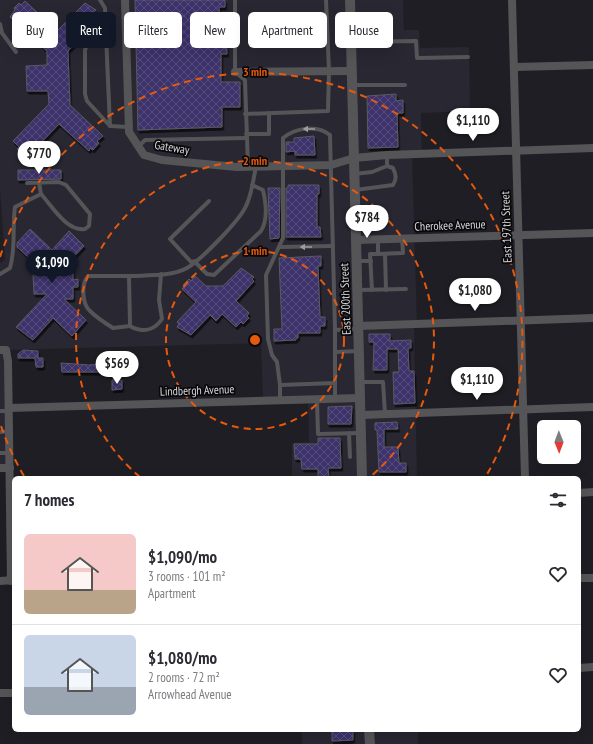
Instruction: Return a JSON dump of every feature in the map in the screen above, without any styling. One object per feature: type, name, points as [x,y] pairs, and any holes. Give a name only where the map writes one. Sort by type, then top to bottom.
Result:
[{"type":"street","name":"Gateway","points":[[125,0],[128,132],[144,155],[162,160],[252,166],[331,165],[354,158],[387,155],[593,148]]},
{"type":"street","name":"East 200th Street","points":[[350,0],[350,12]]},
{"type":"street","name":"East 197th Street","points":[[512,0],[525,476]]},
{"type":"street","name":"East 200th Street","points":[[351,48],[362,476]]},
{"type":"street","points":[[515,67],[593,65]]},
{"type":"street","points":[[235,72],[352,70]]},
{"type":"street","name":"Cherokee Avenue","points":[[356,240],[593,233]]},
{"type":"street","points":[[358,327],[593,318]]},
{"type":"street","points":[[0,350],[6,350],[8,361],[12,543]]},
{"type":"street","name":"Lindbergh Avenue","points":[[9,409],[360,398]]},
{"type":"street","points":[[361,415],[593,407]]},
{"type":"street","points":[[0,468],[10,468]]},
{"type":"street","points":[[581,493],[593,492]]},
{"type":"street","points":[[581,578],[593,578]]},
{"type":"street","points":[[0,581],[12,580]]},
{"type":"street","points":[[581,668],[593,667]]},
{"type":"street","points":[[0,693],[12,692]]},
{"type":"street","points":[[369,732],[370,744]]},
{"type":"lane","points":[[100,0],[105,8],[105,12]]},
{"type":"lane","points":[[161,274],[160,300],[162,319],[156,327],[136,329],[130,326],[113,328],[88,310],[83,288],[88,276],[130,276],[161,274],[182,270],[193,262],[237,220],[246,207],[252,185],[252,166],[246,136],[244,114],[245,80],[235,72],[235,0]]},
{"type":"lane","points":[[244,114],[328,111],[329,71],[326,0]]},
{"type":"lane","points":[[0,24],[2,33],[16,52]]},
{"type":"lane","points":[[393,41],[416,41],[417,58],[468,57]]},
{"type":"lane","points":[[86,48],[85,94],[88,101],[110,126],[128,127]]},
{"type":"lane","points":[[107,48],[110,126]]},
{"type":"lane","points":[[352,85],[406,85]]},
{"type":"lane","points":[[138,147],[145,140],[269,134],[269,113]]},
{"type":"lane","points":[[280,400],[277,362],[272,355],[268,339],[266,275],[283,238],[283,138],[291,131],[304,129],[324,129],[330,135],[335,330],[335,399]]},
{"type":"lane","points":[[387,155],[387,166]]},
{"type":"lane","points":[[354,174],[372,172],[387,166],[393,168],[396,173],[396,181],[393,185],[355,190]]},
{"type":"lane","points":[[27,183],[59,182],[66,185],[90,214],[89,226],[81,230],[74,228],[66,222],[41,194],[39,183]]},
{"type":"lane","points":[[209,201],[170,239],[207,274],[214,275],[261,231],[266,224],[265,196],[263,190],[252,185]]},
{"type":"lane","points":[[0,274],[10,268],[14,256],[12,236],[15,206],[41,194]]},
{"type":"lane","points":[[372,290],[370,254],[403,253],[402,238]]},
{"type":"lane","points":[[378,239],[378,254]]},
{"type":"lane","points":[[280,247],[333,246]]},
{"type":"lane","points":[[385,254],[386,290]]},
{"type":"lane","points":[[357,261],[371,261]]},
{"type":"lane","points":[[130,276],[130,326]]},
{"type":"lane","points":[[358,290],[406,289]]},
{"type":"lane","points":[[335,330],[358,327]]},
{"type":"lane","points":[[335,352],[359,351]]},
{"type":"lane","points":[[360,382],[383,382],[385,414]]},
{"type":"lane","points":[[280,385],[335,383]]},
{"type":"lane","points":[[317,399],[318,434],[361,433]]},
{"type":"lane","points":[[0,411],[9,409]]},
{"type":"lane","points":[[0,432],[10,431]]},
{"type":"lane","points":[[349,433],[350,457]]},
{"type":"lane","points":[[0,453],[10,453]]},
{"type":"shaded area","points":[[0,0],[403,0],[404,30],[419,30],[420,48],[469,47],[470,111],[421,113],[422,154],[412,154],[417,324],[414,324],[417,476],[292,476],[292,443],[309,442],[308,400],[263,401],[261,343],[6,350],[10,468],[0,468],[0,263],[5,260],[0,188]]},
{"type":"shaded area","points":[[302,732],[418,732],[418,744],[302,744]]},
{"type":"building","points":[[135,0],[225,0],[225,7],[219,7],[219,12],[190,12],[190,48],[227,48],[227,54],[221,54],[221,82],[240,82],[240,107],[222,107],[222,127],[138,130],[136,48],[182,48],[182,12],[135,12]]},
{"type":"building","points":[[25,1],[37,12],[14,12],[15,10],[14,8],[19,3],[21,5]]},
{"type":"building","points":[[85,3],[96,10],[94,12],[76,12]]},
{"type":"building","points":[[66,22],[66,48],[71,48],[68,51],[70,105],[103,136],[97,141],[99,143],[93,150],[90,148],[89,151],[59,124],[28,156],[25,153],[23,155],[17,149],[19,147],[13,141],[49,104],[48,91],[27,91],[26,66],[47,65],[47,51],[44,48],[58,48],[58,30]]},
{"type":"building","points":[[396,94],[396,101],[403,100],[403,113],[397,113],[398,147],[368,148],[367,96]]},
{"type":"building","points":[[314,136],[315,155],[295,155],[295,151],[286,152],[286,142],[294,142],[294,138]]},
{"type":"building","points":[[18,170],[61,170],[61,179],[18,180]]},
{"type":"building","points":[[288,185],[319,185],[319,194],[317,194],[317,227],[320,227],[321,237],[286,237],[286,188],[288,188]]},
{"type":"building","points":[[268,188],[280,188],[279,238],[270,239]]},
{"type":"building","points":[[30,229],[52,250],[69,231],[84,246],[63,268],[73,268],[73,280],[78,279],[78,287],[73,287],[73,299],[64,299],[86,320],[72,336],[53,318],[33,340],[16,327],[47,294],[34,294],[33,275],[47,274],[17,247],[17,243]]},
{"type":"building","points":[[321,256],[321,266],[318,266],[320,317],[325,317],[325,326],[320,326],[320,333],[298,333],[298,338],[296,338],[296,340],[274,341],[274,329],[282,329],[279,258]]},
{"type":"building","points":[[241,268],[254,277],[252,279],[254,281],[236,301],[249,313],[247,316],[249,318],[243,324],[241,322],[236,327],[222,314],[216,321],[210,315],[191,335],[177,327],[179,324],[177,322],[196,302],[182,289],[184,286],[183,285],[189,279],[191,281],[195,276],[206,286],[223,286]]},
{"type":"building","points":[[369,334],[390,334],[390,341],[411,340],[411,348],[408,348],[409,371],[414,371],[415,403],[394,404],[393,372],[399,372],[398,349],[387,349],[387,370],[373,370],[374,342],[369,342]]},
{"type":"building","points":[[23,350],[38,351],[38,358],[43,358],[43,367],[36,367],[35,358],[18,358],[18,354]]},
{"type":"building","points":[[61,363],[89,365],[116,363],[116,372],[62,372]]},
{"type":"building","points":[[112,380],[122,380],[122,389],[112,390]]},
{"type":"building","points":[[352,406],[351,424],[328,424],[328,407]]},
{"type":"building","points":[[397,422],[398,429],[384,429],[384,447],[398,447],[399,463],[406,463],[406,472],[379,472],[377,430],[375,430],[375,423]]},
{"type":"building","points":[[318,438],[340,438],[341,468],[328,468],[329,476],[318,476],[318,469],[302,469],[301,459],[295,459],[294,444],[318,444]]},
{"type":"building","points":[[332,732],[353,732],[353,740],[332,741]]}]
